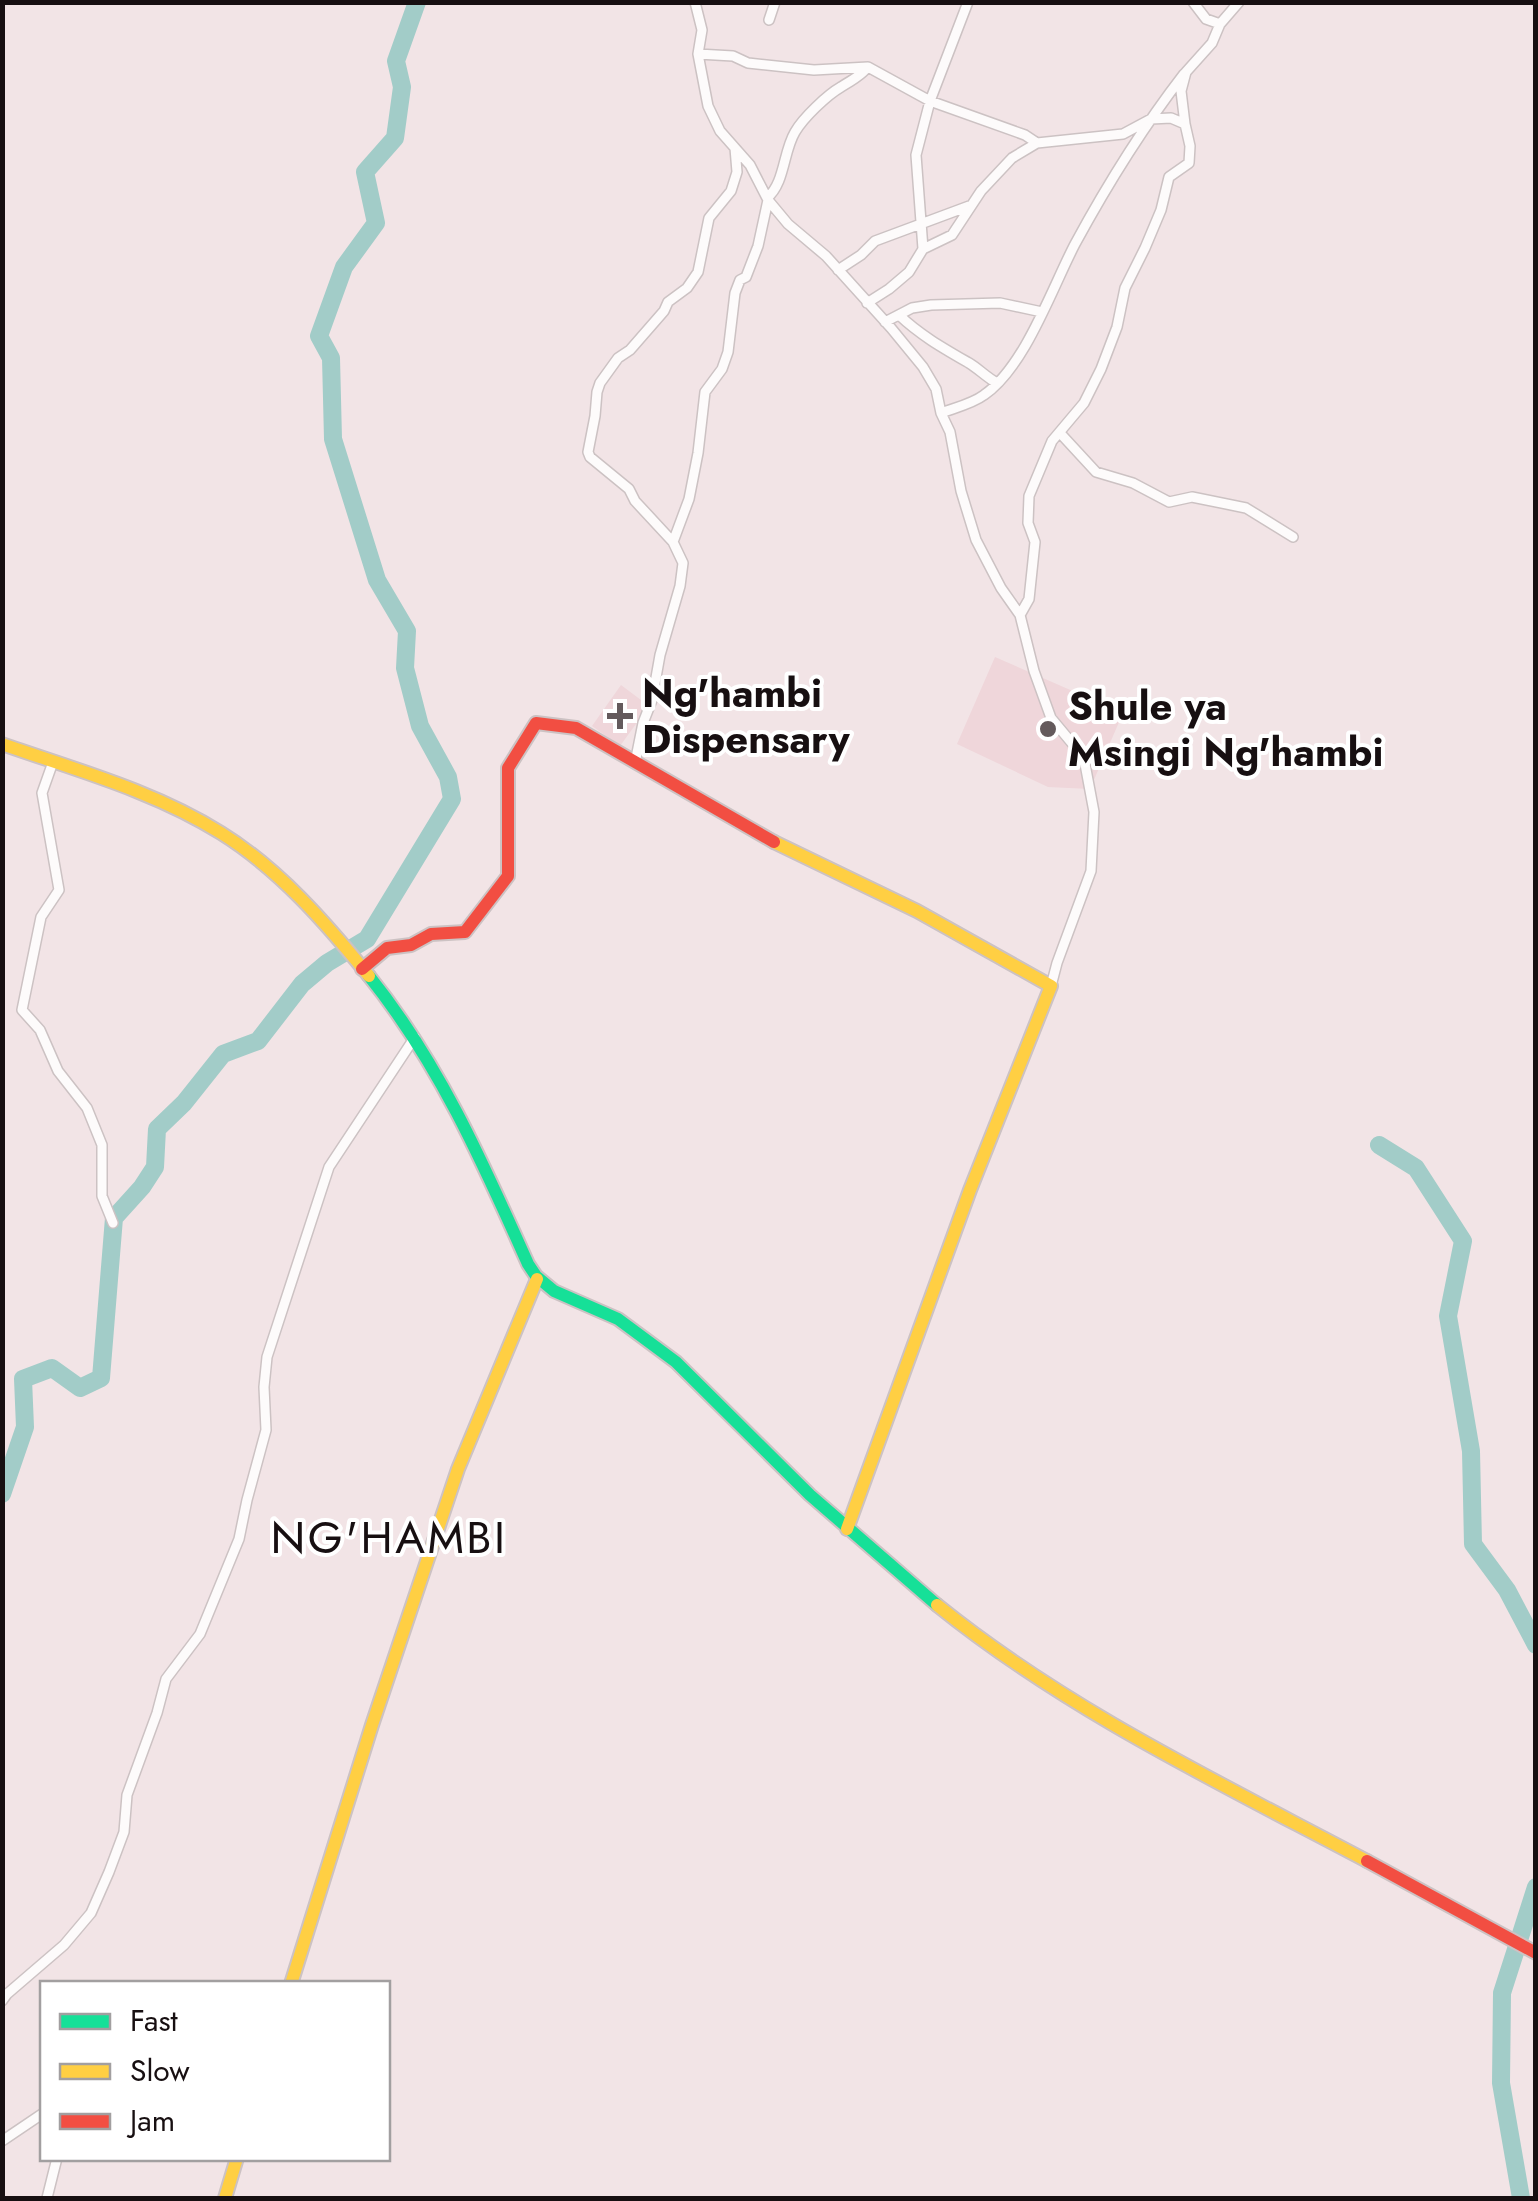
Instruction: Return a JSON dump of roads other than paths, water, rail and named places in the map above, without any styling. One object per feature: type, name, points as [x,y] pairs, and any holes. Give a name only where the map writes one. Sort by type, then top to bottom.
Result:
[{"type":"street","points":[[695,2],[702,30],[698,54],[708,106],[720,130],[750,165],[768,199],[788,224],[815,246],[868,303],[936,389],[976,540],[1020,616],[1051,718],[1084,764],[1094,812],[1091,871],[1052,986],[970,1190],[847,1529]]},
{"type":"street","points":[[769,20],[775,2]]},
{"type":"street","points":[[923,249],[916,155],[930,101],[968,2]]},
{"type":"street","points":[[1193,2],[1206,19],[1220,24]]},
{"type":"street","points":[[941,413],[984,396],[1012,367],[1076,244],[1151,119],[1239,2]]},
{"type":"street","points":[[698,54],[814,70],[868,67],[930,101],[1025,135],[1036,144]]},
{"type":"street","points":[[673,542],[689,499],[705,392],[722,370],[735,293],[758,246],[768,199],[776,190],[789,144],[796,129],[837,89],[857,80],[868,67]]},
{"type":"street","points":[[1020,616],[1029,600],[1035,542],[1028,522],[1030,496],[1052,441],[1084,403],[1102,369],[1125,288],[1146,248],[1169,177],[1189,163],[1182,91],[1186,72]]},
{"type":"street","points":[[868,303],[909,272],[923,249],[952,234],[981,190],[1012,158],[1036,144],[1123,134],[1151,119],[1171,118],[1184,124]]},
{"type":"street","points":[[635,763],[680,586],[682,564],[673,542],[635,501],[629,489],[590,457],[597,392],[618,358],[630,350],[698,272],[710,218],[731,191],[737,172],[735,148]]},
{"type":"street","points":[[838,270],[874,241],[972,205]]},
{"type":"street","points":[[885,322],[912,308],[1000,303],[1042,312]]},
{"type":"street","points":[[898,315],[917,332],[997,382]]},
{"type":"street","points":[[1060,433],[1096,472],[1133,482],[1169,502],[1192,497],[1246,508],[1294,537]]},
{"type":"street","points":[[362,969],[387,948],[411,944],[430,934],[465,932],[508,876],[508,768],[536,724],[576,728],[784,848],[917,911],[1052,986]]},
{"type":"street","points":[[2,744],[132,788],[215,828],[263,862],[352,955],[415,1037],[466,1128],[537,1279],[566,1299],[610,1314],[657,1346],[702,1384],[780,1466],[895,1572],[1015,1664],[1064,1694],[1532,1950]]},
{"type":"street","points":[[53,762],[42,793],[59,890],[40,916],[22,1010],[40,1030],[58,1072],[88,1108],[102,1145],[102,1196],[114,1223]]},
{"type":"street","points":[[2,2001],[64,1944],[91,1913],[103,1886],[124,1832],[128,1795],[166,1679],[200,1634],[239,1539],[266,1430],[267,1357],[329,1167],[415,1037]]},
{"type":"street","points":[[292,1981],[363,1748],[460,1464],[523,1321],[537,1279]]},
{"type":"street","points":[[2,2141],[40,2115]]},
{"type":"street","points":[[48,2198],[57,2161]]},
{"type":"street","points":[[225,2198],[236,2161]]},
{"type":"waterway","points":[[2,1494],[25,1427],[23,1379],[52,1368],[80,1388],[101,1378],[114,1218],[155,1167],[157,1129],[184,1103],[223,1054],[258,1041],[302,984],[327,963],[367,939],[452,799],[448,777],[420,726],[405,668],[407,631],[377,580],[333,439],[331,358],[319,336],[344,267],[376,223],[365,172],[395,138],[402,87],[396,61],[417,2]]},
{"type":"waterway","points":[[1379,1145],[1416,1168],[1463,1241],[1448,1316],[1471,1451],[1473,1544],[1507,1590],[1536,1645]]},
{"type":"waterway","points":[[1521,2198],[1501,2083],[1502,1993],[1536,1887]]},
{"type":"place","name":"Ng'hambi Dispensary","points":[[620,716]]},
{"type":"place","name":"Shule ya Msingi Ng'hambi","points":[[1048,729]]},
{"type":"district","name":"NG'HAMBI","points":[[389,1537]]}]
